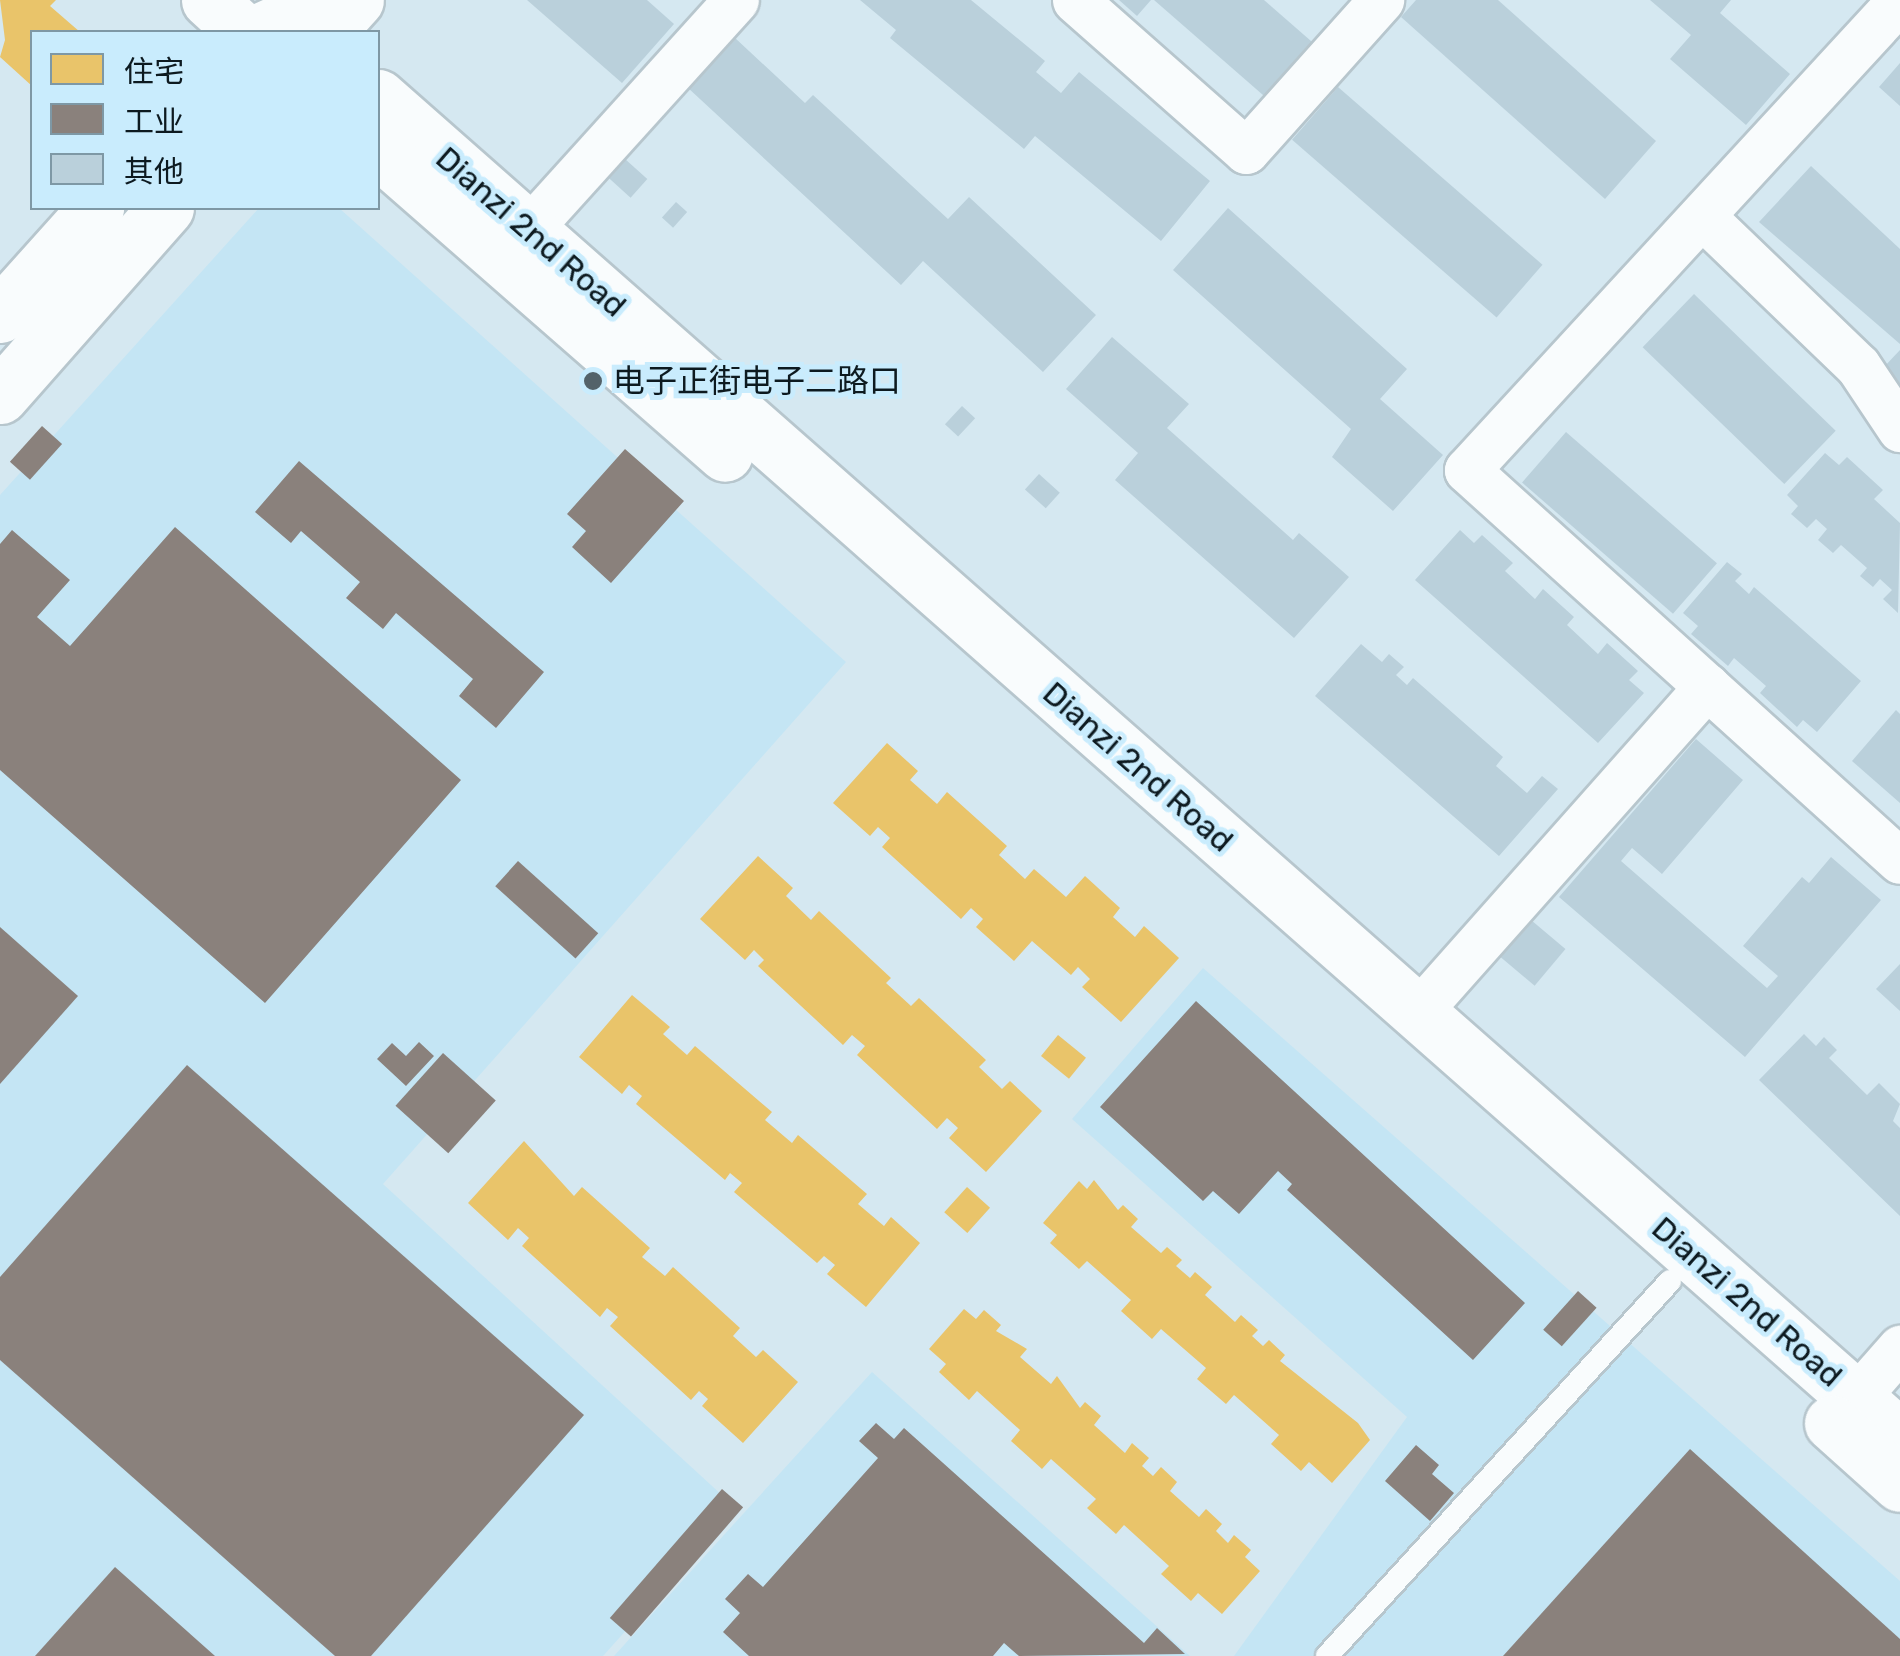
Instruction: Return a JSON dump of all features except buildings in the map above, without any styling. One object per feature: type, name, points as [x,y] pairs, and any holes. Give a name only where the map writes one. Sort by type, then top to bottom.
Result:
[{"type":"main road","points":[[209,0],[286,21],[356,0]]},
{"type":"main road","name":"Dianzi 2nd Road","points":[[380,99],[1900,1437]]},
{"type":"main road","name":"Dianzi 2nd Road","points":[[380,152],[1900,1484]]},
{"type":"main road","points":[[0,315],[94,210]]},
{"type":"main road","points":[[0,396],[164,210]]},
{"type":"street","points":[[528,230],[736,0]]},
{"type":"street","points":[[1075,0],[1246,151],[1380,0]]},
{"type":"street","points":[[1900,0],[1467,470],[1900,860]]},
{"type":"street","points":[[1702,216],[1858,366],[1900,429]]},
{"type":"street","points":[[1418,1013],[1706,686]]},
{"type":"street","points":[[1856,1398],[1900,1348]]},
{"type":"lane","points":[[1328,1656],[1670,1281]]},
{"type":"shaded area","points":[[257,210],[341,210],[846,662],[383,1184],[736,1508],[603,1656],[0,1656],[0,495]]},
{"type":"shaded area","points":[[1203,968],[1900,1581],[1900,1656],[1234,1656],[1407,1417],[1072,1119]]},
{"type":"shaded area","points":[[872,1372],[1190,1656],[614,1656]]},
{"type":"place","name":"电子正街电子二路口","points":[[593,381]]}]
